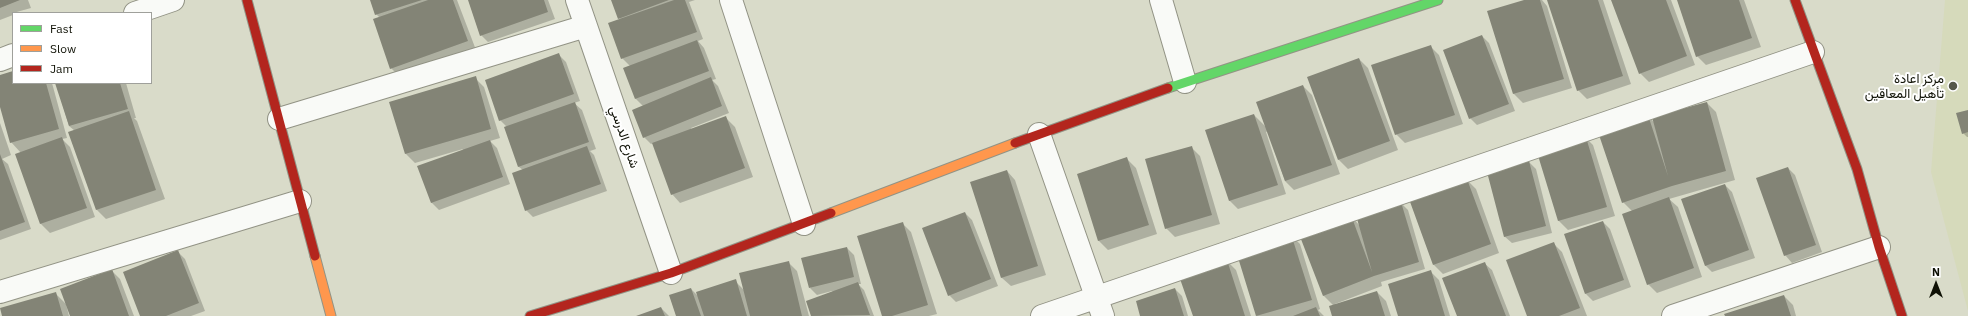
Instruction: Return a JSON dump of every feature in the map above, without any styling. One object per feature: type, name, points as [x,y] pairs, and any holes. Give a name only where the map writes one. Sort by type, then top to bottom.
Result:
[{"type":"street","points":[[138,12],[173,0]]},
{"type":"street","points":[[247,0],[330,316]]},
{"type":"street","name":"شارع الدرسي","points":[[577,0],[672,274]]},
{"type":"street","points":[[731,0],[804,224]]},
{"type":"street","points":[[1161,0],[1185,82]]},
{"type":"street","points":[[530,316],[672,274],[1039,134],[1185,82],[1438,0]]},
{"type":"street","points":[[1795,0],[1857,168],[1879,247],[1902,316]]},
{"type":"street","points":[[279,119],[586,26]]},
{"type":"street","points":[[1042,316],[1100,307],[1813,52]]},
{"type":"street","points":[[0,60],[12,55]]},
{"type":"street","points":[[1039,134],[1100,307]]},
{"type":"street","points":[[0,292],[300,201]]},
{"type":"street","points":[[1673,316],[1879,247]]},
{"type":"shaded area","name":"مركز اعادة تأهيل المعاقين","points":[[1945,0],[1968,0],[1968,311],[1931,172]]},
{"type":"building","points":[[0,0],[20,0],[0,8]]},
{"type":"building","points":[[370,0],[422,0],[375,15]]},
{"type":"building","points":[[428,0],[453,0],[468,41],[390,69],[373,19]]},
{"type":"building","points":[[468,0],[544,0],[548,12],[480,36]]},
{"type":"building","points":[[611,0],[669,0],[618,19]]},
{"type":"building","points":[[674,0],[685,0],[697,32],[621,59],[608,23]]},
{"type":"building","points":[[1524,0],[1540,0],[1564,79],[1513,94],[1487,11]]},
{"type":"building","points":[[1547,0],[1598,0],[1623,76],[1577,91]]},
{"type":"building","points":[[1611,0],[1666,0],[1687,56],[1639,74]]},
{"type":"building","points":[[1677,0],[1739,0],[1752,38],[1696,57]]},
{"type":"building","points":[[1482,35],[1509,104],[1469,119],[1443,50]]},
{"type":"building","points":[[697,40],[709,71],[635,99],[623,68]]},
{"type":"building","points":[[1431,45],[1455,115],[1395,135],[1371,65]]},
{"type":"building","points":[[559,53],[574,94],[499,121],[485,80]]},
{"type":"building","points":[[1359,58],[1390,141],[1338,160],[1307,77]]},
{"type":"building","points":[[12,71],[12,84],[46,84],[59,129],[10,143],[0,107],[0,75]]},
{"type":"building","points":[[476,76],[491,129],[405,154],[389,102]]},
{"type":"building","points":[[711,77],[722,106],[643,138],[632,110]]},
{"type":"building","points":[[55,84],[120,84],[128,109],[69,126]]},
{"type":"building","points":[[1303,85],[1332,165],[1285,181],[1256,102]]},
{"type":"building","points":[[575,102],[589,142],[518,167],[504,127]]},
{"type":"building","points":[[1707,102],[1726,171],[1672,186],[1622,203],[1598,132],[1648,115],[1668,176],[1652,117]]},
{"type":"building","points":[[1968,110],[1968,132],[1962,134],[1956,113]]},
{"type":"building","points":[[129,111],[156,190],[96,210],[68,132]]},
{"type":"building","points":[[1254,114],[1278,185],[1229,201],[1205,130]]},
{"type":"building","points":[[726,116],[745,168],[671,195],[652,143]]},
{"type":"building","points":[[1585,134],[1607,207],[1558,221],[1536,149]]},
{"type":"building","points":[[62,137],[87,208],[40,224],[15,154]]},
{"type":"building","points":[[490,140],[503,177],[431,203],[417,166]]},
{"type":"building","points":[[587,146],[601,184],[525,211],[512,173]]},
{"type":"building","points":[[1192,146],[1212,215],[1165,229],[1145,159]]},
{"type":"building","points":[[0,154],[25,222],[0,231]]},
{"type":"building","points":[[1127,157],[1149,225],[1098,241],[1077,174]]},
{"type":"building","points":[[1529,161],[1546,226],[1504,237],[1487,172]]},
{"type":"building","points":[[1788,167],[1816,245],[1784,256],[1756,178]]},
{"type":"building","points":[[1007,170],[1038,266],[1001,278],[970,182]]},
{"type":"building","points":[[1467,179],[1491,244],[1433,265],[1409,199]]},
{"type":"building","points":[[1725,184],[1749,250],[1705,266],[1681,199]]},
{"type":"building","points":[[1669,197],[1694,268],[1647,285],[1622,214]]},
{"type":"building","points":[[1401,202],[1419,262],[1374,276],[1323,296],[1299,234],[1351,215],[1372,272],[1356,215]]},
{"type":"building","points":[[965,212],[991,279],[948,296],[922,228]]},
{"type":"building","points":[[1603,221],[1624,280],[1585,294],[1564,234]]},
{"type":"building","points":[[903,222],[928,305],[892,316],[882,316],[857,236]]},
{"type":"building","points":[[1291,234],[1312,300],[1256,316],[1236,251]]},
{"type":"building","points":[[1554,242],[1580,308],[1559,316],[1527,316],[1506,260]]},
{"type":"building","points":[[847,247],[854,277],[809,288],[801,258]]},
{"type":"building","points":[[178,250],[199,303],[166,316],[140,316],[123,272]]},
{"type":"building","points":[[1227,260],[1245,316],[1193,316],[1179,276]]},
{"type":"building","points":[[789,261],[802,316],[750,316],[739,273]]},
{"type":"building","points":[[1485,262],[1506,316],[1457,316],[1442,278]]},
{"type":"building","points":[[112,269],[129,316],[70,316],[60,289]]},
{"type":"building","points":[[1431,270],[1445,316],[1398,316],[1388,284]]},
{"type":"building","points":[[736,279],[747,316],[704,316],[696,292]]},
{"type":"building","points":[[858,282],[870,315],[811,316],[806,301]]},
{"type":"building","points":[[691,288],[701,316],[676,316],[669,295]]},
{"type":"building","points":[[1175,288],[1184,316],[1140,316],[1136,301]]},
{"type":"building","points":[[1377,291],[1385,316],[1332,316],[1329,306]]},
{"type":"building","points":[[56,292],[63,316],[2,316],[0,308]]},
{"type":"building","points":[[1784,295],[1791,316],[1725,316],[1724,314]]},
{"type":"building","points":[[661,307],[665,316],[636,316]]},
{"type":"building","points":[[1316,307],[1320,316],[1293,316]]},
{"type":"traffic: fast","points":[[1168,88],[1438,0]]},
{"type":"traffic: slow","points":[[831,213],[1015,143]]},
{"type":"traffic: slow","points":[[315,256],[331,316]]},
{"type":"traffic: jam","points":[[247,0],[315,256]]},
{"type":"traffic: jam","points":[[1795,0],[1857,169],[1879,247],[1902,316]]},
{"type":"traffic: jam","points":[[1015,143],[1168,88]]},
{"type":"traffic: jam","points":[[530,316],[671,273],[831,213]]},
{"type":"place","name":"مركز اعادة تأهيل المعاقين","points":[[1953,86]]}]
